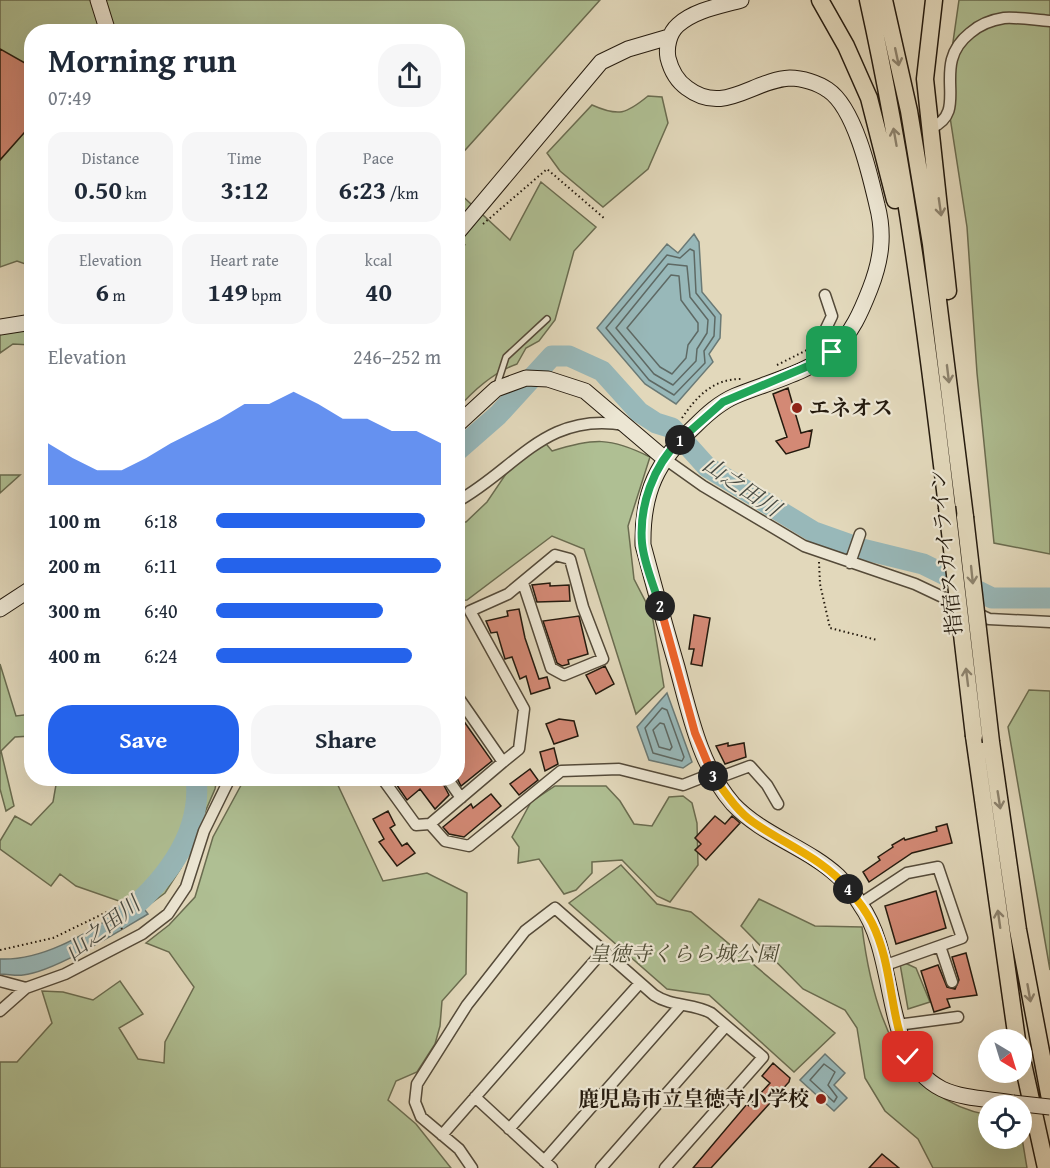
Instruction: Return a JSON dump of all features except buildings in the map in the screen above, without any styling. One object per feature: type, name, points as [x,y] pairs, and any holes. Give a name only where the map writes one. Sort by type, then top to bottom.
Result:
[{"type":"main road","points":[[820,0],[846,46],[869,98],[898,213],[920,325],[929,350]]},
{"type":"main road","name":"指宿スカイライン","points":[[867,0],[884,74],[929,350],[974,736],[1015,1029]]},
{"type":"main road","name":"指宿スカイライン","points":[[884,0],[919,168],[944,333],[990,742],[1020,941],[1050,1099]]},
{"type":"main road","points":[[934,0],[925,78],[949,305],[944,333]]},
{"type":"main road","points":[[1027,1083],[1046,1168]]},
{"type":"street","points":[[98,0],[106,24]]},
{"type":"street","points":[[741,0],[692,16],[676,27],[669,37],[667,54],[675,75],[686,88],[704,97],[717,100],[732,98],[772,82],[801,79],[828,90],[845,111],[860,145],[882,225],[881,259],[860,316],[832,352],[723,402],[686,434],[668,454],[656,472],[642,515],[642,545],[695,733],[713,776],[733,804],[752,821],[837,875],[860,904],[872,922],[886,965],[897,1025],[908,1057],[924,1076],[942,1089],[964,1096],[1050,1107]]},
{"type":"street","points":[[931,128],[945,120],[950,111],[949,61],[960,42],[982,25],[1003,18],[1050,21]]},
{"type":"street","points":[[465,233],[594,69],[614,54],[669,37]]},
{"type":"street","points":[[823,358],[818,345],[832,316],[825,295]]},
{"type":"street","points":[[0,327],[24,323]]},
{"type":"street","points":[[465,418],[500,388],[526,378],[567,383],[585,391],[626,426],[668,454],[703,486],[804,546],[915,584],[989,618],[1050,622]]},
{"type":"street","points":[[465,497],[551,434],[590,424],[609,423],[626,426]]},
{"type":"street","points":[[850,563],[860,534]]},
{"type":"street","points":[[388,786],[416,825],[430,824],[519,749],[524,709],[470,611],[508,594],[555,555],[570,559],[583,607],[603,659],[564,675],[551,668],[523,583]]},
{"type":"street","points":[[0,609],[24,593]]},
{"type":"street","points":[[465,707],[503,762]]},
{"type":"street","points":[[430,824],[445,841],[469,846],[561,771],[619,769],[683,785],[750,766],[767,785],[778,804]]},
{"type":"street","points":[[0,1011],[26,988],[65,974],[129,941],[168,914],[186,887],[204,831],[226,786]]},
{"type":"street","points":[[453,786],[461,798]]},
{"type":"street","points":[[860,904],[907,873],[938,867],[962,938],[886,965]]},
{"type":"street","points":[[472,1168],[459,1149],[421,1117],[417,1110],[417,1084],[466,1005],[525,931],[555,908],[661,1000],[704,1009],[763,1058],[666,1168]]},
{"type":"street","points":[[940,946],[952,982]]},
{"type":"street","points":[[442,1135],[604,950]]},
{"type":"street","points":[[0,981],[26,988]]},
{"type":"street","points":[[510,1129],[640,983]]},
{"type":"street","points":[[475,1097],[548,1164],[681,1005]]},
{"type":"street","points":[[897,1025],[958,1017]]},
{"type":"street","points":[[601,1168],[726,1026]]},
{"type":"lane","points":[[500,388],[506,357],[547,319]]},
{"type":"path","points":[[477,230],[547,170],[604,218]]},
{"type":"path","points":[[818,551],[820,584],[830,628],[877,640]]},
{"type":"path","points":[[0,950],[53,938],[111,910],[129,941]]},
{"type":"green space","points":[[0,0],[600,0],[465,150],[465,24],[24,24],[24,264],[17,261],[0,267]]},
{"type":"green space","points":[[959,0],[1050,0],[1050,554],[994,543],[977,373],[967,227],[946,91]]},
{"type":"green space","points":[[648,96],[662,97],[668,123],[648,169],[603,207],[560,171],[547,153],[592,105],[609,111],[622,112],[634,107]]},
{"type":"green space","points":[[541,182],[596,227],[574,251],[555,320],[539,341],[526,348],[517,364],[485,382],[465,401],[465,198],[510,240]]},
{"type":"green space","points":[[24,326],[24,345],[13,344],[0,353],[0,335],[9,329]]},
{"type":"green space","points":[[542,439],[552,451],[579,444],[602,442],[624,446],[650,457],[628,526],[634,579],[652,614],[664,687],[636,714],[584,549],[552,536],[465,600],[465,522],[487,502],[510,468]]},
{"type":"green space","points":[[0,475],[20,475],[0,493]]},
{"type":"green space","points":[[0,664],[16,716],[24,715],[24,736],[15,737],[1,751],[14,806],[6,811],[0,789]]},
{"type":"green space","points":[[1029,690],[1050,691],[1050,970],[1008,727]]},
{"type":"green space","points":[[56,786],[216,786],[181,868],[165,893],[131,918],[122,902],[76,886],[60,874],[51,886],[0,849],[0,841],[15,816],[31,825],[53,802]]},
{"type":"green space","points":[[241,786],[338,786],[383,881],[427,873],[467,893],[466,974],[442,1001],[440,1026],[435,1044],[417,1072],[396,1081],[388,1100],[416,1124],[451,1168],[0,1168],[0,1062],[17,1062],[52,1023],[42,991],[63,992],[93,1000],[120,981],[143,1014],[119,1028],[138,1059],[164,1063],[165,1042],[194,987],[169,952],[146,943],[169,925],[195,897],[213,837]]},
{"type":"green space","points":[[555,786],[606,786],[620,801],[634,824],[652,826],[669,797],[683,796],[692,803],[697,823],[698,865],[670,902],[657,896],[622,860],[592,862],[592,873],[576,890],[564,894],[539,859],[518,863],[519,847],[512,837],[531,802]]},
{"type":"green space","name":"皇徳寺くらら城公園","points":[[621,865],[657,904],[691,912],[835,1033],[794,1072],[709,995],[667,989],[569,903]]},
{"type":"green space","points":[[759,899],[815,926],[862,927],[873,988],[882,1017],[895,1045],[911,1069],[931,1090],[957,1105],[978,1112],[978,1149],[1024,1149],[1027,1168],[933,1168],[918,1139],[885,1111],[865,1078],[857,1028],[845,1010],[803,989],[741,926]]},
{"type":"green space","points":[[905,963],[916,968],[930,1002],[908,1009],[900,964]]},
{"type":"water","points":[[694,234],[699,242],[702,292],[721,315],[720,338],[709,354],[713,362],[676,404],[645,384],[597,328],[667,244],[678,253]]},
{"type":"water","points":[[667,693],[692,762],[683,768],[649,760],[637,727]]},
{"type":"water","points":[[138,901],[148,914],[69,959],[36,972],[20,975],[0,974],[0,959],[19,958],[55,948],[89,931]]},
{"type":"water","points":[[825,1054],[845,1073],[834,1085],[847,1098],[834,1111],[800,1080]]},
{"type":"waterway","name":"山之田川","points":[[465,444],[498,415],[552,356],[569,356],[602,371],[639,412],[656,423],[672,428],[707,467],[814,532],[862,549],[923,564],[992,598],[1050,598]]},
{"type":"waterway","name":"山之田川","points":[[117,920],[149,892],[176,858],[193,820],[196,786]]},
{"type":"place","name":"エネオス","points":[[797,408]]},
{"type":"place","name":"鹿児島市立皇徳寺小学校","points":[[821,1099]]},
{"type":"route","points":[[832,352],[813,364],[723,402],[671,449],[656,472],[642,515],[642,545],[695,733],[711,774],[733,804],[752,821],[837,875],[860,904],[872,922],[880,943],[900,1039],[908,1057]]}]
